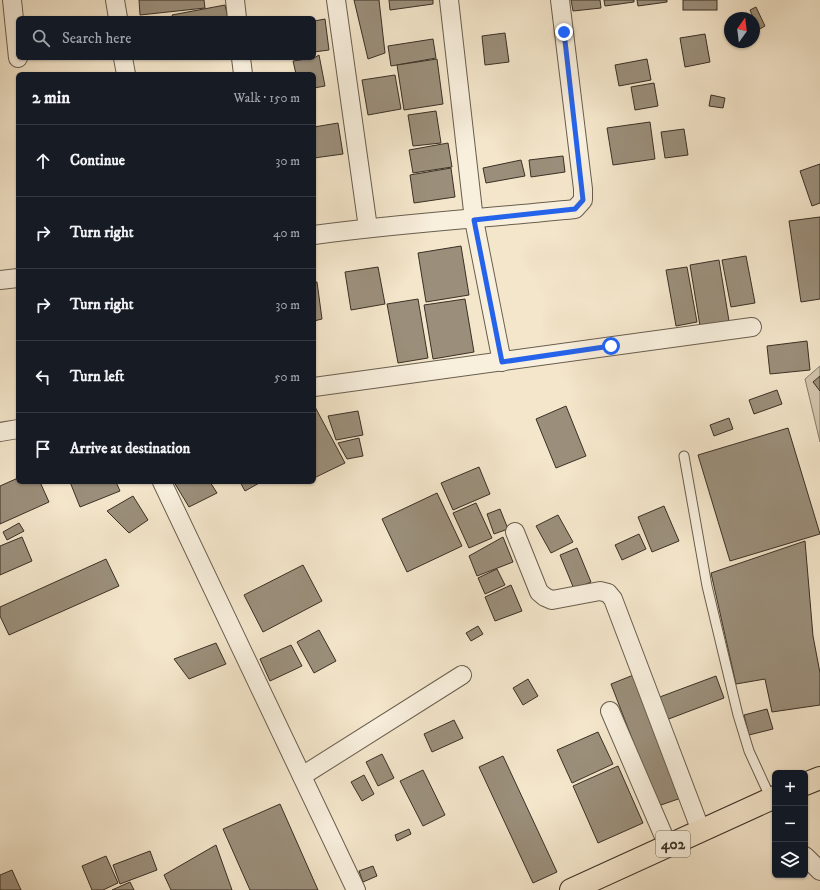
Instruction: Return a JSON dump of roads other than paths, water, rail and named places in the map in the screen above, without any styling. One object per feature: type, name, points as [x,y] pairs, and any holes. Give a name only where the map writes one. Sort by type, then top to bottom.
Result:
[{"type":"main road","points":[[808,783],[820,778]]},
{"type":"main road","name":"402","points":[[571,890],[701,831],[772,802]]},
{"type":"street","points":[[12,0],[16,39]]},
{"type":"street","points":[[115,0],[118,16]]},
{"type":"street","points":[[234,0],[237,16]]},
{"type":"street","points":[[336,0],[368,228]]},
{"type":"street","points":[[449,0],[474,220],[502,362]]},
{"type":"street","points":[[316,235],[368,228],[474,220],[575,209],[583,200],[560,0]]},
{"type":"street","points":[[18,60],[20,72]]},
{"type":"street","points":[[123,60],[126,72]]},
{"type":"street","points":[[241,60],[243,72]]},
{"type":"street","points":[[0,280],[16,278]]},
{"type":"street","points":[[316,387],[752,326]]},
{"type":"street","points":[[0,432],[16,429]]},
{"type":"street","points":[[163,484],[356,890]]},
{"type":"street","points":[[515,532],[540,592],[545,597],[552,600],[600,591],[608,593],[613,599],[701,831]]},
{"type":"street","points":[[302,776],[462,675]]},
{"type":"street","points":[[610,711],[668,846]]},
{"type":"street","points":[[808,859],[820,871]]},
{"type":"lane","points":[[684,456],[707,586],[738,715],[749,750],[772,797]]}]
